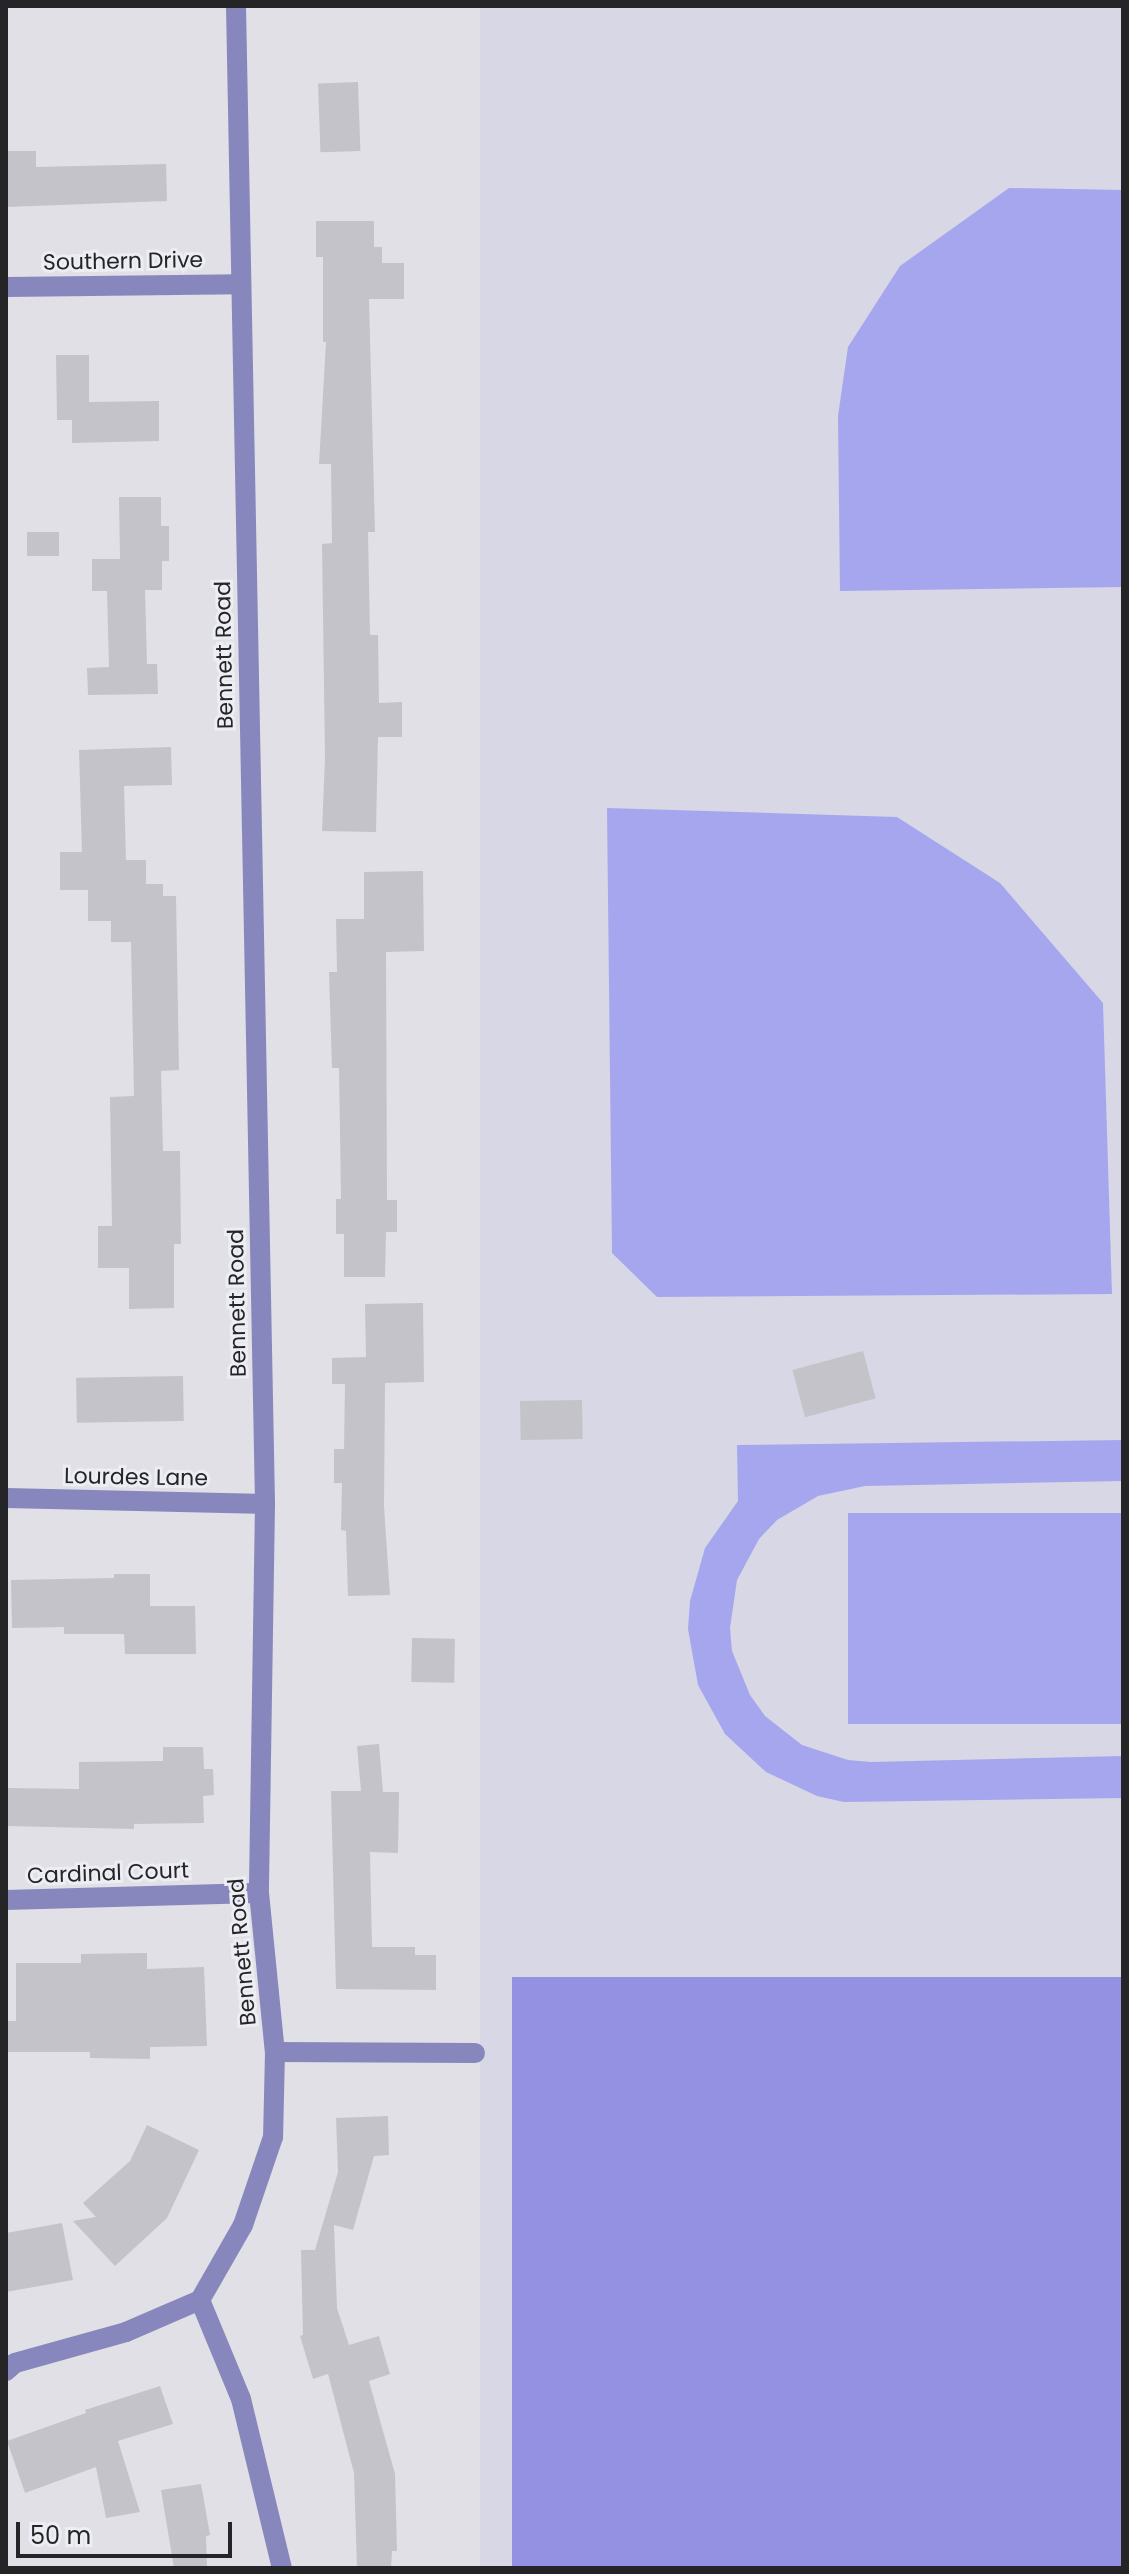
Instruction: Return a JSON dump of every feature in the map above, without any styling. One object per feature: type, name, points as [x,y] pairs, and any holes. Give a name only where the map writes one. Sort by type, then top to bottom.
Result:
[{"type":"street","name":"Bennett Road","points":[[200,2300],[243,2225],[273,2137],[275,2052],[259,1893],[265,1504],[236,6]]},
{"type":"street","name":"Southern Drive","points":[[6,287],[240,284]]},
{"type":"street","name":"Lourdes Lane","points":[[6,1498],[265,1504]]},
{"type":"street","name":"Cardinal Court","points":[[6,1900],[259,1893]]},
{"type":"street","points":[[275,2052],[475,2053]]},
{"type":"street","points":[[6,2371],[15,2363],[126,2332],[200,2300],[241,2399],[282,2568]]},
{"type":"shaded area","points":[[480,6],[1123,6],[1123,2568],[480,2568]]},
{"type":"shaded area","points":[[1009,188],[1123,190],[1123,587],[840,591],[838,416],[848,347],[900,266]]},
{"type":"shaded area","points":[[607,808],[897,817],[1000,883],[1103,1003],[1112,1294],[657,1297],[612,1253]]},
{"type":"shaded area","points":[[1123,1440],[1123,1481],[865,1486],[818,1496],[777,1520],[759,1539],[737,1580],[730,1628],[732,1651],[750,1695],[765,1716],[802,1745],[848,1760],[871,1762],[1123,1756],[1123,1798],[844,1802],[817,1796],[766,1772],[725,1734],[698,1685],[688,1629],[690,1601],[705,1548],[738,1501],[737,1445]]},
{"type":"shaded area","points":[[848,1513],[1123,1513],[1123,1724],[848,1724]]},
{"type":"shaded area","points":[[512,1977],[1123,1977],[1123,2568],[512,2568]]},
{"type":"building","points":[[358,82],[360,151],[320,152],[318,83]]},
{"type":"building","points":[[6,151],[36,151],[36,167],[166,164],[167,201],[6,207]]},
{"type":"building","points":[[316,221],[374,221],[374,247],[382,247],[382,263],[404,263],[404,299],[369,299],[375,532],[368,532],[370,635],[378,635],[379,703],[402,702],[402,737],[378,737],[376,832],[322,831],[325,758],[322,544],[332,543],[331,464],[319,464],[326,342],[323,342],[323,257],[316,257]]},
{"type":"building","points":[[56,355],[89,355],[89,402],[159,401],[159,441],[72,443],[72,420],[57,420]]},
{"type":"building","points":[[119,497],[161,497],[161,526],[169,526],[169,561],[162,561],[162,590],[145,590],[147,664],[157,664],[158,694],[88,695],[87,668],[109,667],[107,591],[92,591],[92,559],[120,559]]},
{"type":"building","points":[[27,532],[59,532],[59,556],[27,556]]},
{"type":"building","points":[[171,747],[172,785],[124,786],[126,860],[146,860],[146,884],[163,884],[163,896],[176,896],[179,1070],[161,1071],[163,1151],[180,1151],[181,1244],[174,1244],[174,1308],[129,1309],[129,1268],[98,1268],[98,1226],[112,1226],[110,1097],[134,1096],[131,942],[111,942],[111,921],[88,921],[88,890],[60,890],[60,852],[82,852],[79,750]]},
{"type":"building","points":[[423,871],[424,951],[386,952],[387,1200],[397,1200],[397,1232],[386,1232],[385,1277],[344,1277],[344,1234],[336,1234],[336,1199],[341,1199],[339,1068],[332,1068],[329,972],[337,972],[336,919],[364,919],[364,872]]},
{"type":"building","points":[[423,1303],[424,1382],[385,1383],[384,1506],[390,1595],[348,1596],[346,1531],[341,1530],[342,1483],[334,1483],[334,1449],[344,1449],[345,1384],[332,1384],[332,1358],[366,1357],[365,1304]]},
{"type":"building","points":[[863,1351],[876,1398],[805,1417],[792,1370]]},
{"type":"building","points":[[183,1376],[184,1421],[77,1423],[76,1378]]},
{"type":"building","points":[[582,1400],[583,1439],[521,1440],[520,1401]]},
{"type":"building","points":[[114,1574],[150,1574],[150,1606],[195,1606],[196,1654],[125,1654],[124,1634],[64,1634],[64,1627],[12,1628],[11,1580],[114,1578]]},
{"type":"building","points":[[412,1638],[455,1639],[454,1683],[411,1682]]},
{"type":"building","points":[[379,1744],[383,1792],[399,1792],[398,1853],[370,1852],[372,1947],[415,1947],[415,1955],[436,1955],[436,1990],[336,1989],[331,1791],[361,1791],[357,1746]]},
{"type":"building","points":[[163,1747],[203,1747],[204,1769],[213,1769],[214,1795],[203,1796],[204,1823],[134,1824],[134,1829],[6,1826],[6,1788],[79,1789],[79,1762],[163,1761]]},
{"type":"building","points":[[147,1953],[147,1969],[204,1967],[207,2046],[150,2047],[150,2059],[90,2058],[90,2052],[6,2052],[6,2021],[16,2021],[16,1963],[81,1963],[81,1954]]},
{"type":"building","points":[[388,2116],[389,2155],[374,2156],[353,2230],[334,2225],[337,2308],[349,2345],[379,2336],[390,2374],[369,2381],[395,2474],[397,2551],[392,2551],[391,2568],[357,2568],[354,2473],[328,2374],[313,2379],[300,2336],[303,2335],[301,2250],[315,2250],[338,2172],[336,2118]]},
{"type":"building","points":[[147,2125],[199,2150],[167,2218],[115,2266],[73,2221],[96,2217],[83,2203],[130,2161]]},
{"type":"building","points":[[62,2223],[73,2280],[6,2292],[6,2233]]},
{"type":"building","points":[[160,2386],[173,2424],[118,2441],[140,2512],[106,2518],[96,2467],[25,2493],[7,2441],[86,2413],[85,2410]]},
{"type":"building","points":[[201,2484],[210,2535],[206,2536],[207,2568],[174,2568],[161,2490]]}]
